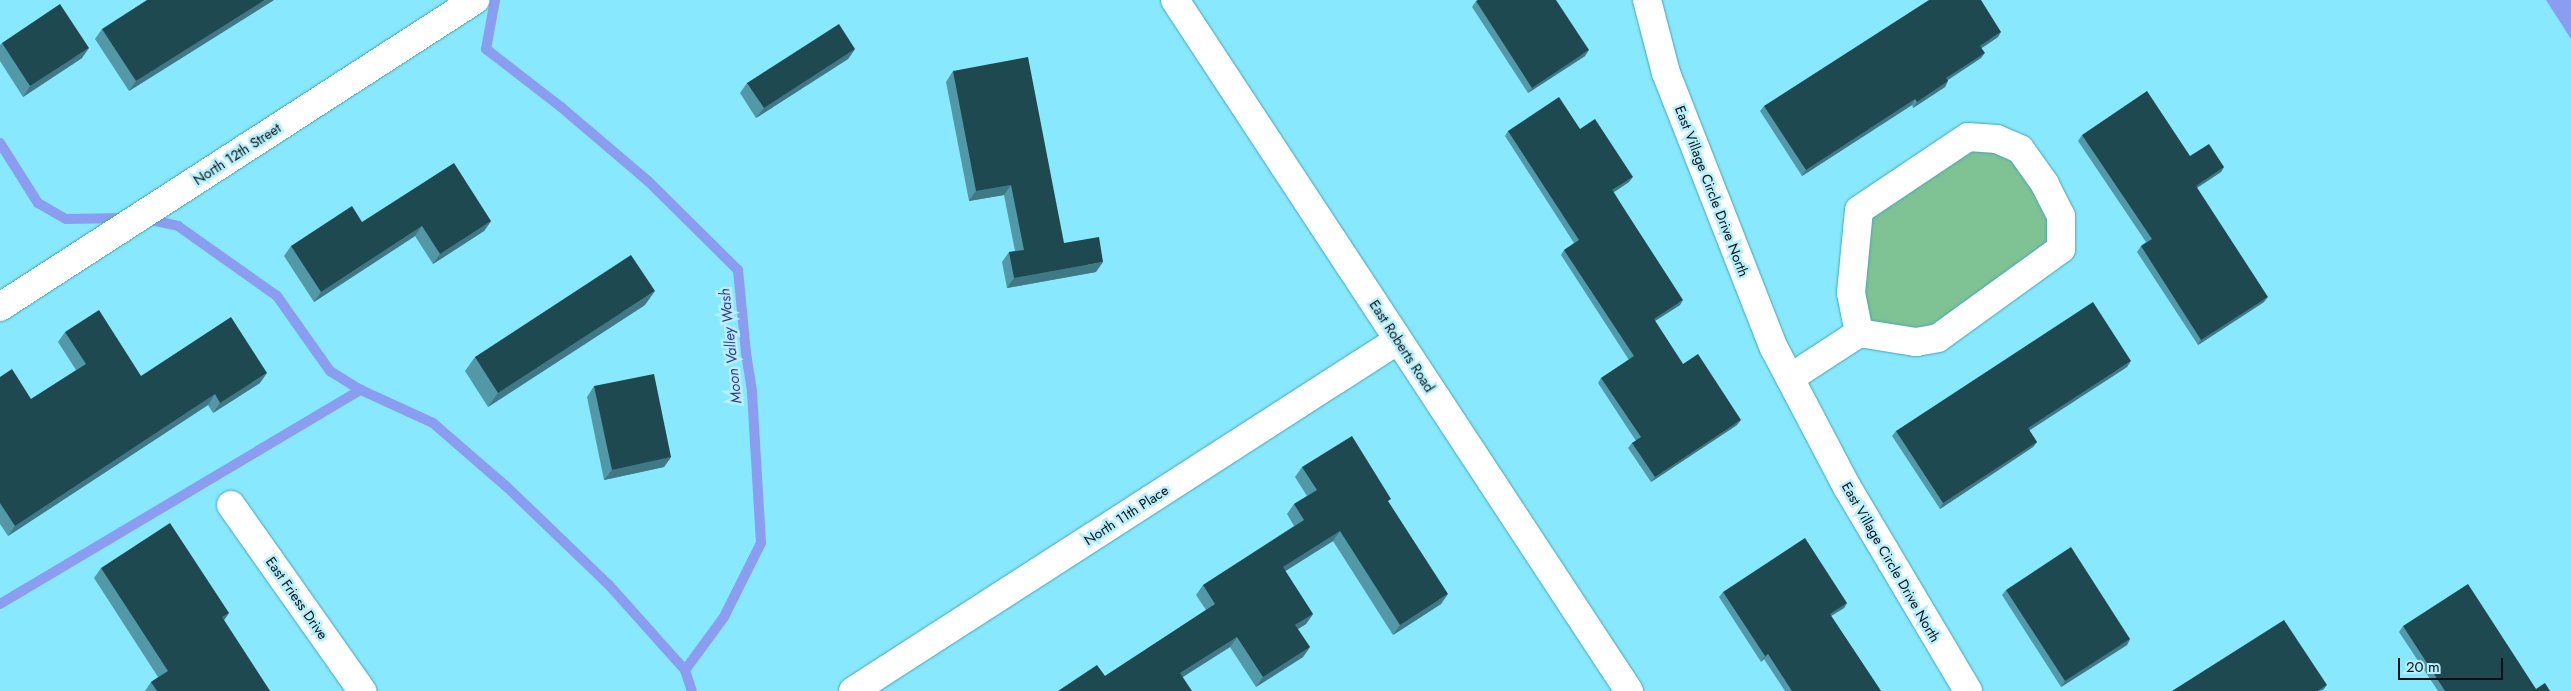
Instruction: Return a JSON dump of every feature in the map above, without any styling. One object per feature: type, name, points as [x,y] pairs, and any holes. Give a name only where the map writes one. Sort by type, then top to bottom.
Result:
[{"type":"street","name":"North 12th Street","points":[[0,307],[475,0]]},
{"type":"street","name":"East Roberts Road","points":[[1175,0],[1629,691]]},
{"type":"street","name":"East Village Circle Drive North","points":[[1647,0],[1666,73],[1774,348],[1847,487],[1968,691]]},
{"type":"street","points":[[1790,378],[1859,333],[1916,342],[1938,338],[2061,249],[2060,216],[2045,184],[2020,149],[1997,139],[1968,137],[1859,210],[1851,293],[1859,333]]},
{"type":"street","name":"North 11th Place","points":[[853,691],[1398,340]]},
{"type":"street","name":"East Friess Drive","points":[[232,505],[362,691]]},
{"type":"green space","points":[[1968,137],[2020,149],[2061,249],[1938,338],[1859,333],[1859,210]]},
{"type":"water","points":[[2546,0],[2571,0],[2571,39]]},
{"type":"building","points":[[147,0],[265,0],[136,81],[102,29]]},
{"type":"building","points":[[1556,0],[1589,50],[1532,88],[1476,1]]},
{"type":"building","points":[[1929,0],[1981,0],[2001,32],[1980,46],[1985,53],[1946,78],[1948,81],[1917,102],[1915,99],[1806,170],[1764,106]]},
{"type":"building","points":[[60,4],[89,48],[30,86],[2,43]]},
{"type":"building","points":[[839,24],[855,49],[764,108],[747,83]]},
{"type":"building","points":[[1028,57],[1064,243],[1099,237],[1103,262],[1014,278],[1009,252],[1024,250],[1011,185],[976,191],[953,71]]},
{"type":"building","points":[[2147,91],[2190,156],[2209,144],[2224,167],[2196,186],[2268,297],[2201,340],[2141,246],[2152,239],[2082,135]]},
{"type":"building","points":[[1559,97],[1580,129],[1595,119],[1633,177],[1612,190],[1683,300],[1654,319],[1683,364],[1698,354],[1741,420],[1655,477],[1632,443],[1641,437],[1601,378],[1634,356],[1564,250],[1579,240],[1508,131]]},
{"type":"building","points":[[454,163],[491,221],[440,254],[422,226],[321,292],[291,246],[352,206],[362,222]]},
{"type":"building","points":[[631,255],[655,291],[498,393],[475,357]]},
{"type":"building","points":[[2093,302],[2131,361],[2028,428],[2037,442],[1943,503],[1896,431]]},
{"type":"building","points":[[99,310],[141,376],[231,317],[267,373],[220,403],[215,394],[15,526],[0,503],[0,377],[12,369],[31,399],[86,364],[65,332]]},
{"type":"building","points":[[654,374],[671,457],[612,470],[594,386]]},
{"type":"building","points":[[1352,436],[1391,499],[1388,501],[1448,594],[1400,625],[1340,531],[1283,567],[1313,614],[1295,625],[1310,647],[1263,677],[1237,637],[1180,673],[1192,691],[1058,691],[1097,665],[1105,676],[1215,604],[1203,585],[1304,520],[1294,504],[1317,490],[1302,467]]},
{"type":"building","points":[[170,523],[229,613],[222,617],[270,691],[157,691],[151,682],[168,671],[101,568]]},
{"type":"building","points":[[1805,538],[1847,603],[1830,614],[1881,691],[1792,691],[1768,654],[1765,656],[1723,592]]},
{"type":"building","points":[[2071,547],[2130,639],[2065,681],[2006,590]]},
{"type":"building","points":[[2468,584],[2536,689],[2545,683],[2550,691],[2445,691],[2403,626]]},
{"type":"building","points":[[2284,620],[2327,685],[2318,691],[2172,691]]},
{"type":"waterway","name":"Moon Valley Wash","points":[[495,0],[486,49],[561,107],[648,181],[738,270],[746,353],[752,392],[761,543],[724,617],[685,670],[692,691]]},
{"type":"waterway","points":[[0,143],[38,203],[66,219],[124,218]]},
{"type":"waterway","points":[[146,219],[178,226],[277,296],[330,371],[361,390],[433,423],[507,487],[609,585],[685,670]]},
{"type":"waterway","points":[[0,604],[361,390]]}]
